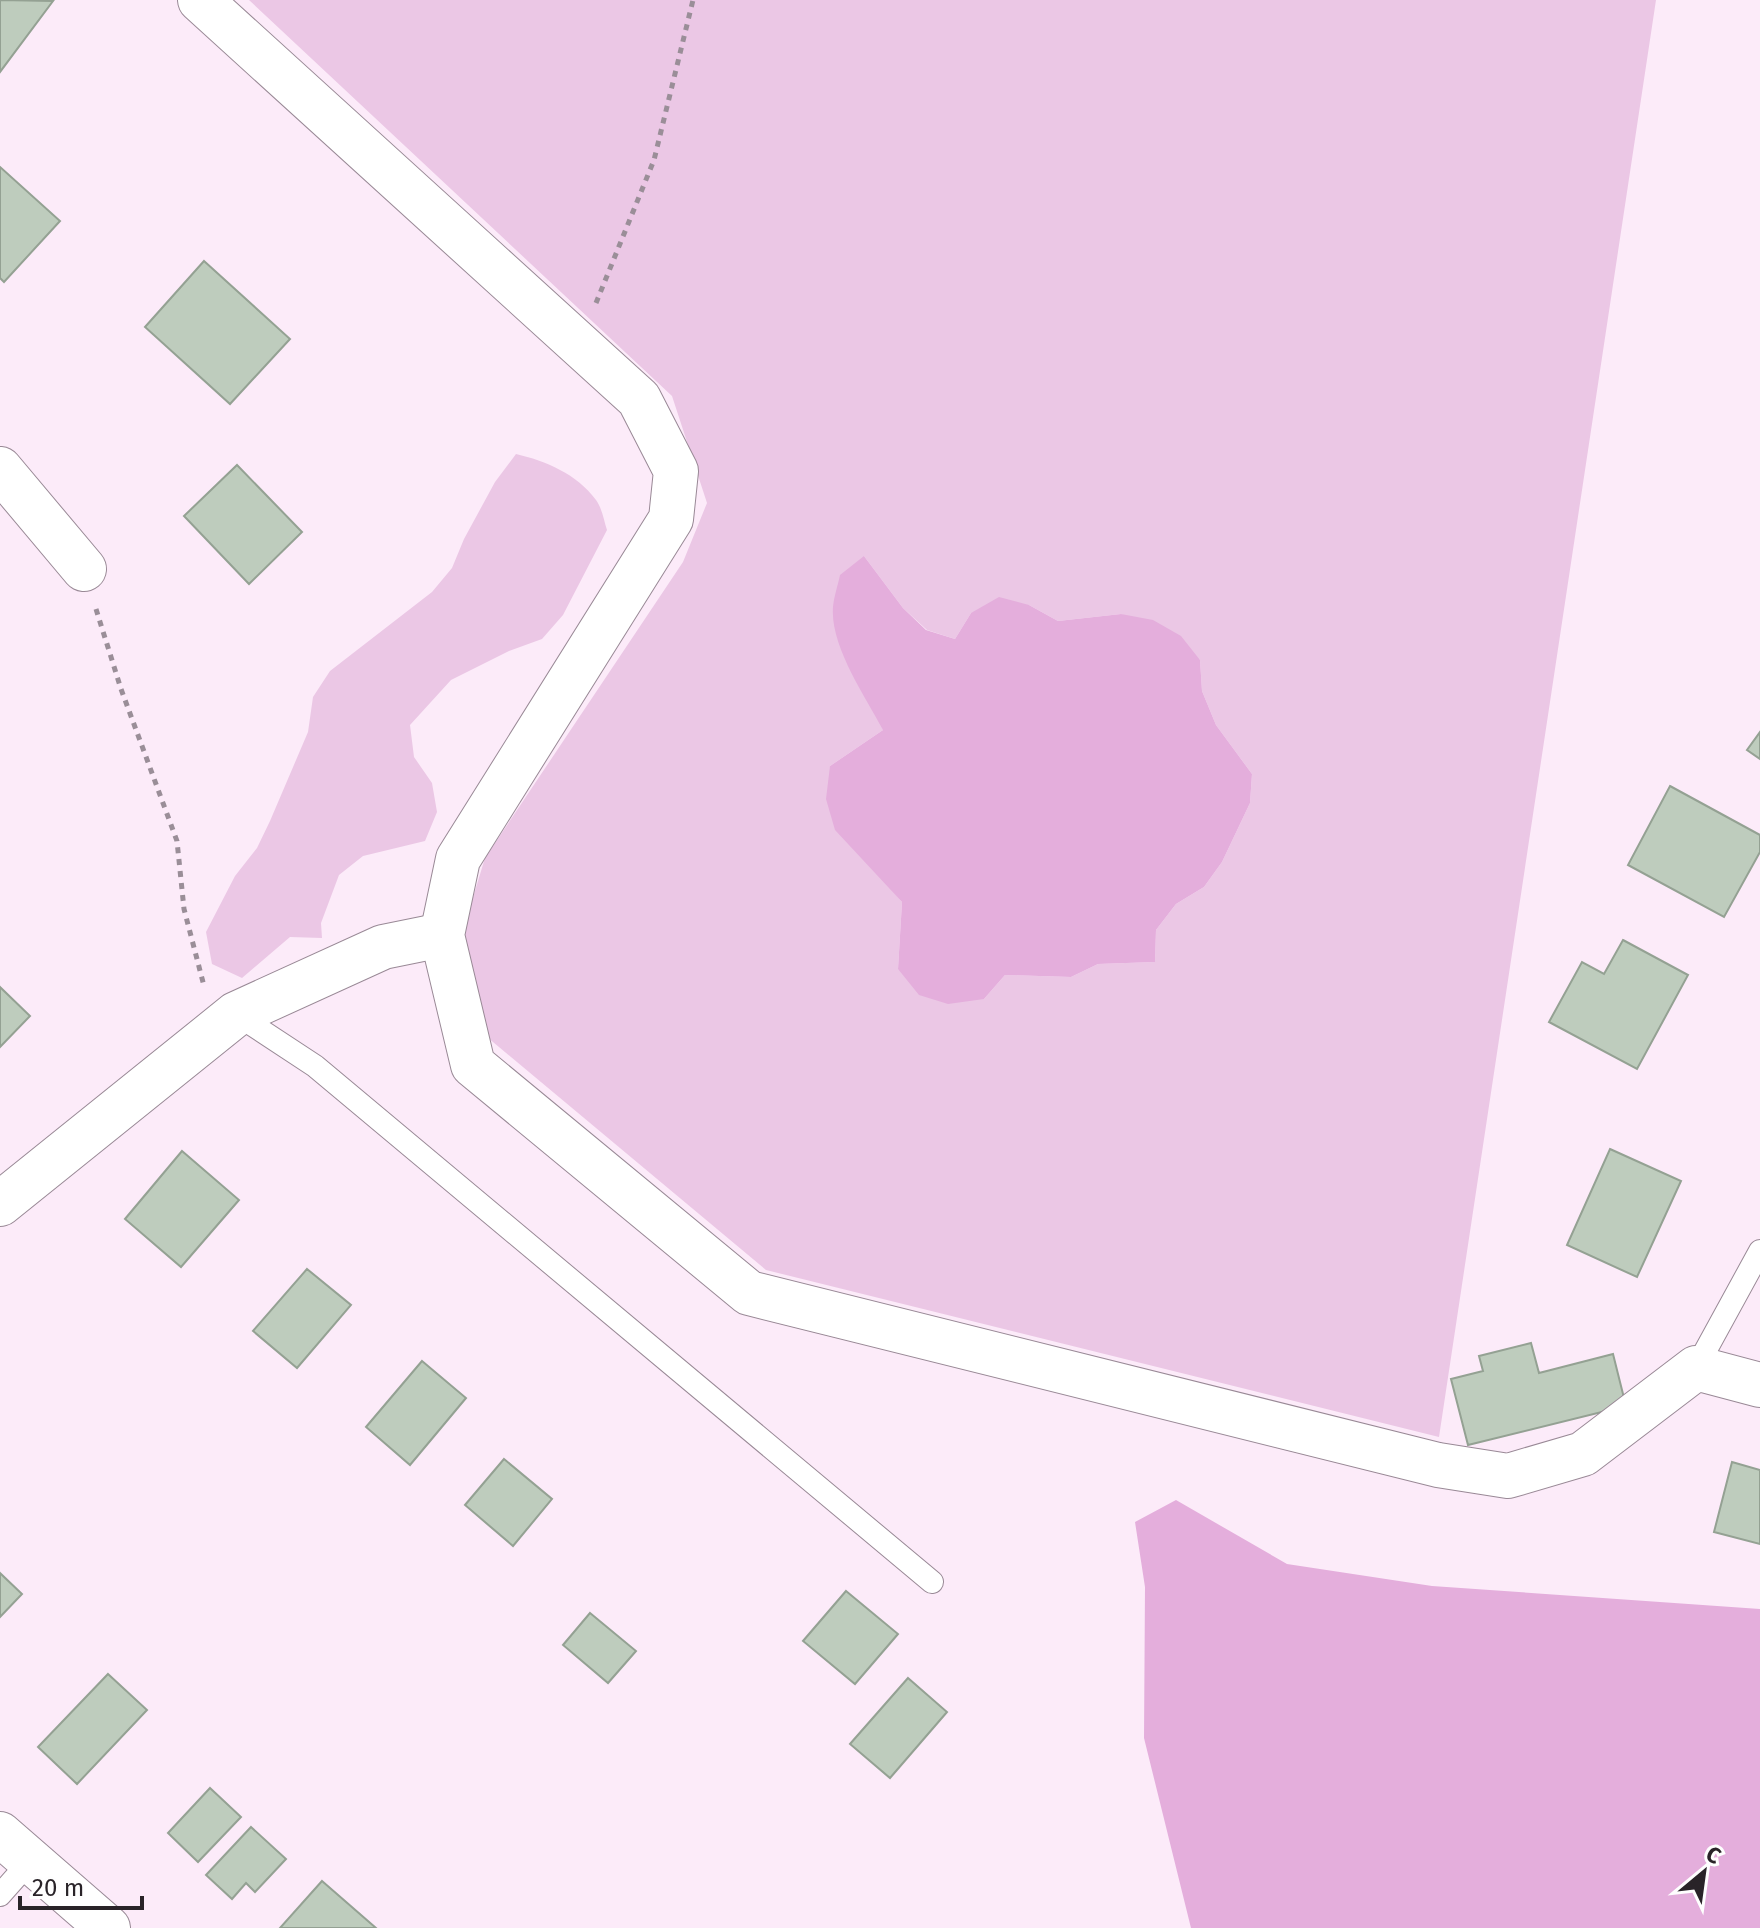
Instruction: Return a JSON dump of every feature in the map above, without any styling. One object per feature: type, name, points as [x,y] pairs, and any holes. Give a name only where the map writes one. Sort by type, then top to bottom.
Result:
[{"type":"street","points":[[200,0],[639,399],[676,471],[671,519],[458,859],[442,935],[473,1065],[749,1293],[1438,1465],[1508,1476],[1583,1454],[1696,1368],[1760,1385]]},
{"type":"street","points":[[0,469],[84,569]]},
{"type":"street","points":[[0,1204],[236,1014],[383,947],[442,935]]},
{"type":"street","points":[[15,1847],[108,1928]]},
{"type":"lane","points":[[236,1014],[315,1066],[932,1582]]},
{"type":"lane","points":[[1696,1368],[1760,1251]]},
{"type":"lane","points":[[0,1895],[15,1847]]},
{"type":"path","points":[[596,304],[654,160],[693,0]]},
{"type":"path","points":[[84,569],[121,689],[177,841],[184,909],[204,987],[236,1014]]},
{"type":"shaded area","points":[[249,0],[1656,0],[1439,1437],[766,1270],[487,1037],[460,940],[485,858],[683,562],[707,503],[672,396]],"holes":[[[864,556],[903,608],[927,630],[955,639],[971,613],[1029,605],[1058,621],[1121,614],[1200,660],[1202,691],[1216,725],[1252,774],[1250,803],[1222,862],[1204,887],[1176,904],[1156,930],[1155,962],[1098,964],[1071,977],[1005,975],[984,999],[898,969],[902,902],[879,875],[830,766],[883,730]]]},
{"type":"shaded area","points":[[516,454],[538,460],[580,483],[596,500],[603,515],[607,530],[563,615],[542,639],[509,651],[451,680],[410,725],[414,757],[432,783],[437,812],[425,841],[363,856],[339,875],[321,923],[322,938],[290,937],[242,978],[212,964],[206,932],[235,876],[257,848],[270,821],[308,732],[313,697],[330,671],[432,592],[452,568],[495,482]]},
{"type":"shaded area","points":[[864,556],[903,608],[926,630],[955,639],[971,613],[999,597],[1029,605],[1058,621],[1121,614],[1153,620],[1181,636],[1200,660],[1202,691],[1216,725],[1252,774],[1250,803],[1222,862],[1204,887],[1176,904],[1156,930],[1155,962],[1098,964],[1071,977],[1005,975],[984,999],[948,1004],[919,995],[898,969],[902,902],[835,830],[826,799],[830,766],[883,730],[850,670],[834,622],[834,603],[840,575]]},
{"type":"shaded area","points":[[1176,1500],[1287,1564],[1432,1586],[1760,1609],[1760,1928],[1191,1928],[1144,1738],[1145,1587],[1135,1522]]},
{"type":"building","points":[[0,0],[53,1],[0,72]]},
{"type":"building","points":[[0,167],[60,221],[4,282],[0,278]]},
{"type":"building","points":[[204,261],[290,339],[230,404],[145,327]]},
{"type":"building","points":[[237,465],[302,532],[249,584],[184,516]]},
{"type":"building","points":[[1760,732],[1760,759],[1747,750]]},
{"type":"building","points":[[1670,786],[1760,835],[1760,852],[1724,917],[1628,865]]},
{"type":"building","points":[[1623,940],[1688,975],[1637,1069],[1549,1022],[1582,962],[1604,974]]},
{"type":"building","points":[[0,987],[30,1016],[0,1047]]},
{"type":"building","points":[[1610,1149],[1681,1181],[1637,1277],[1567,1245]]},
{"type":"building","points":[[182,1151],[239,1200],[181,1267],[125,1219]]},
{"type":"building","points":[[307,1269],[351,1305],[297,1368],[253,1331]]},
{"type":"building","points":[[1531,1343],[1539,1373],[1613,1354],[1626,1406],[1468,1445],[1451,1379],[1483,1371],[1479,1356]]},
{"type":"building","points":[[422,1361],[466,1398],[410,1465],[366,1427]]},
{"type":"building","points":[[504,1459],[552,1499],[513,1546],[465,1505]]},
{"type":"building","points":[[1732,1462],[1760,1470],[1760,1544],[1714,1532]]},
{"type":"building","points":[[0,1573],[22,1594],[0,1617]]},
{"type":"building","points":[[846,1591],[898,1634],[855,1684],[803,1641]]},
{"type":"building","points":[[590,1613],[636,1651],[608,1683],[563,1645]]},
{"type":"building","points":[[108,1674],[147,1710],[77,1784],[38,1747]]},
{"type":"building","points":[[908,1678],[947,1712],[890,1778],[850,1744]]},
{"type":"building","points":[[210,1788],[241,1817],[198,1862],[168,1833]]},
{"type":"building","points":[[251,1827],[286,1859],[255,1892],[246,1883],[232,1899],[206,1875]]},
{"type":"building","points":[[322,1881],[376,1928],[280,1928]]}]
